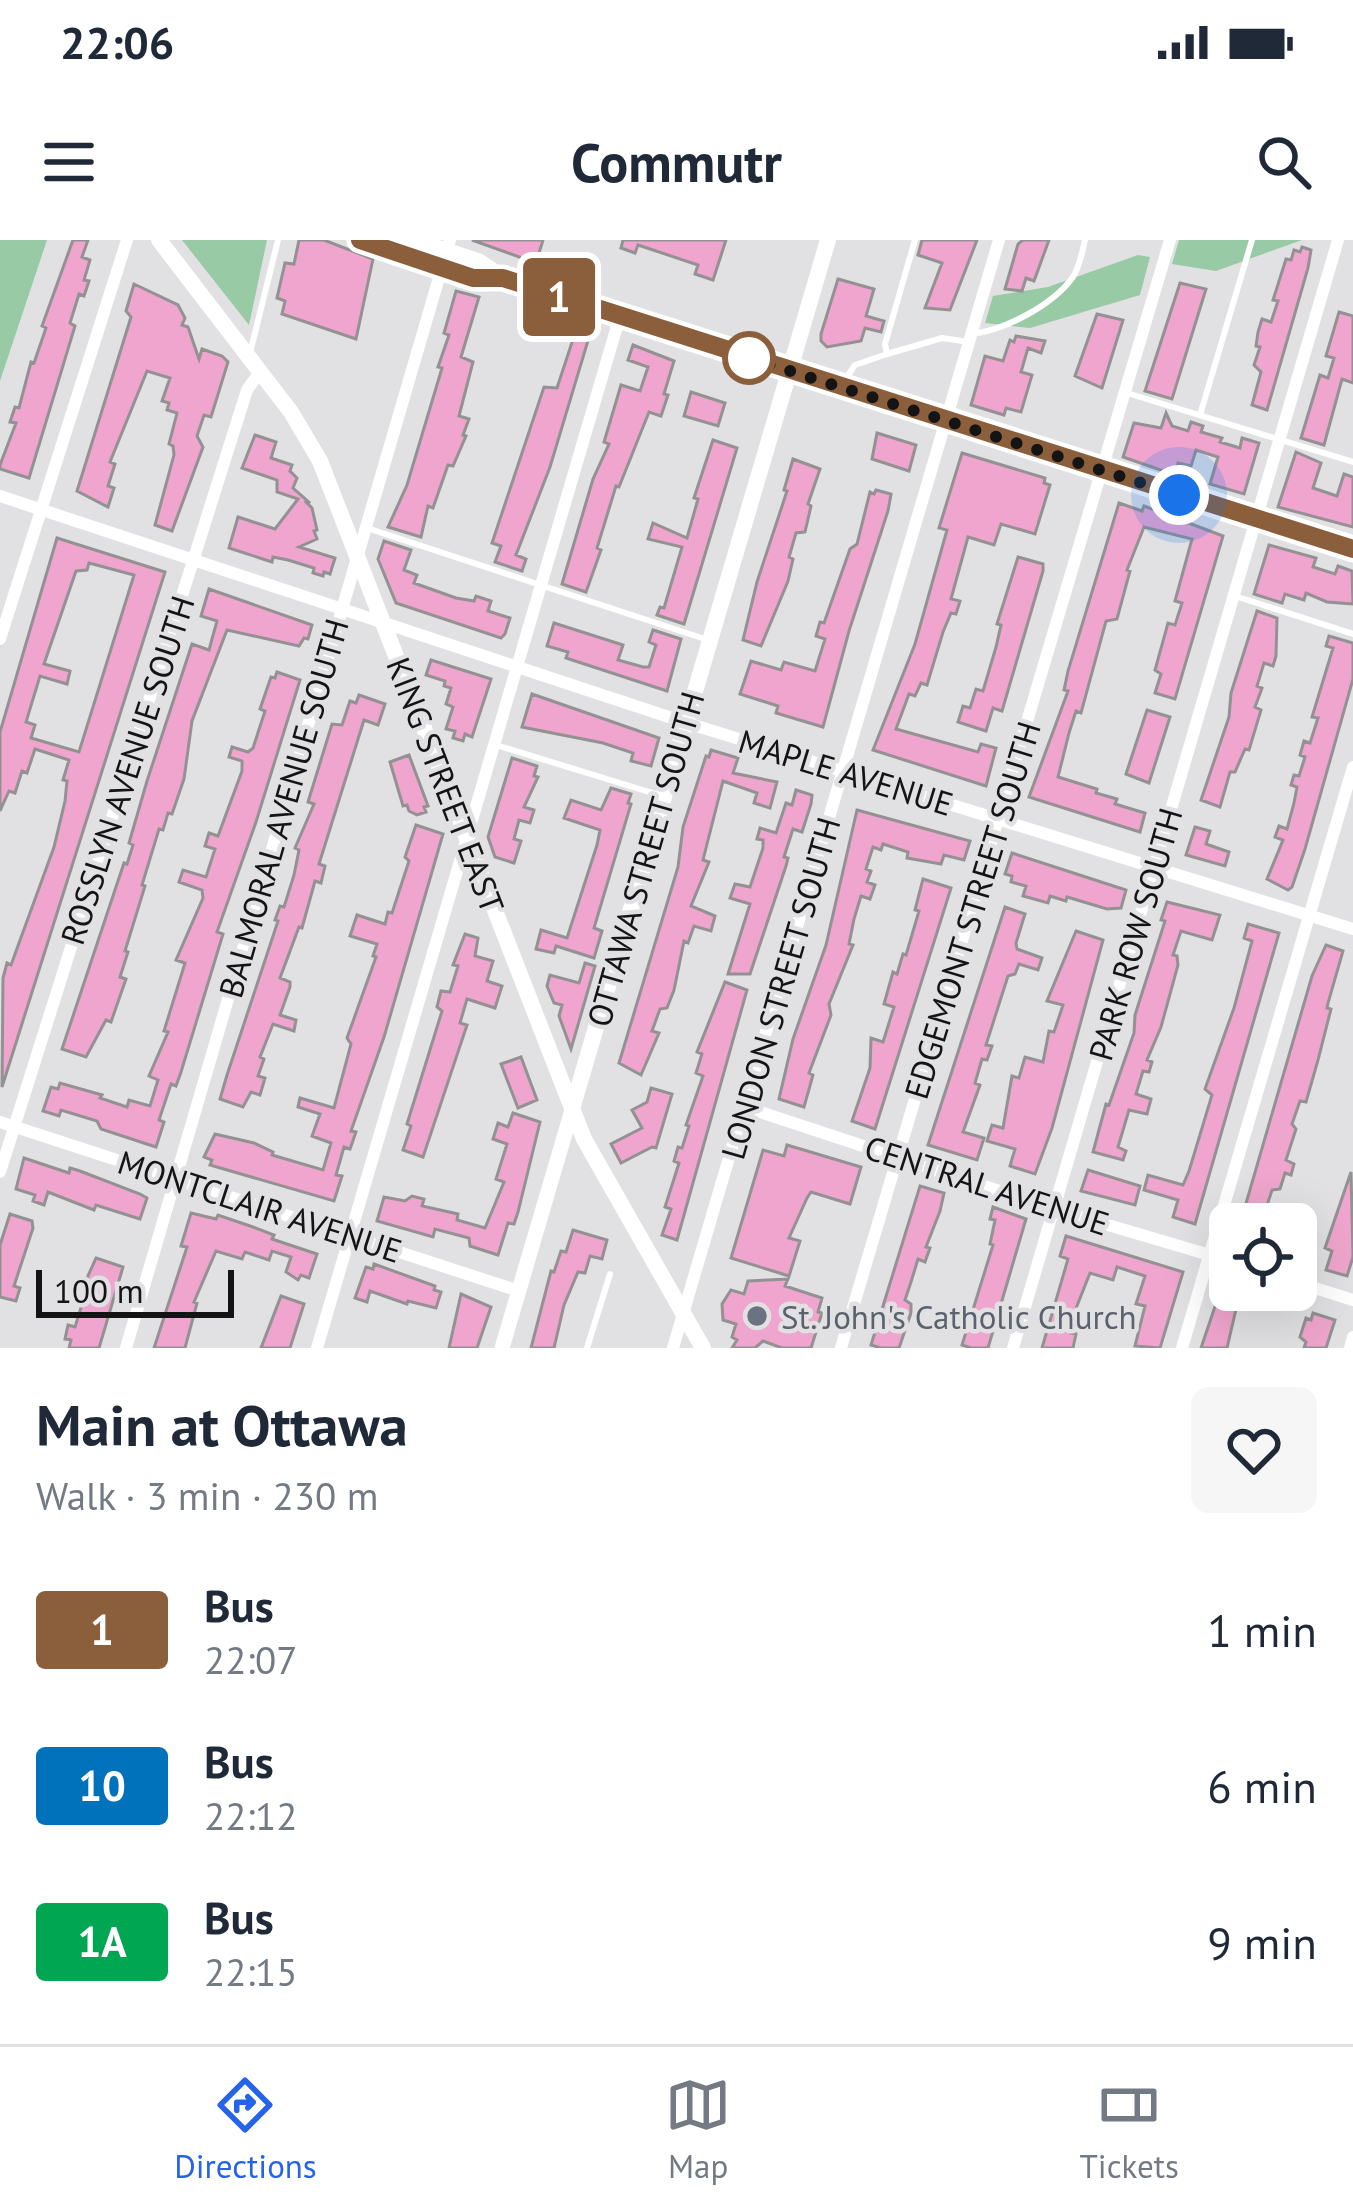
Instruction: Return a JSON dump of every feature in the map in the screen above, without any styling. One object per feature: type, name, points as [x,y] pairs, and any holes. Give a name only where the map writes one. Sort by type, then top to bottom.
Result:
[{"type":"main road","name":"KING STREET EAST","points":[[159,240],[309,439],[572,1110],[597,1165],[703,1348]]},
{"type":"main road","points":[[360,240],[446,253]]},
{"type":"main road","points":[[410,240],[478,262],[503,278],[1353,549]]},
{"type":"main road","name":"OTTAWA STREET SOUTH","points":[[572,1110],[828,240]]},
{"type":"street","points":[[0,639],[127,240]]},
{"type":"street","name":"LONDON STREET SOUTH","points":[[673,1348],[999,240]]},
{"type":"street","name":"EDGEMONT STREET SOUTH","points":[[841,1348],[1170,240]]},
{"type":"street","name":"PARK ROW SOUTH","points":[[1013,1348],[1338,240]]},
{"type":"street","name":"BALMORAL AVENUE SOUTH","points":[[126,1348],[446,253]]},
{"type":"street","points":[[317,1348],[620,316]]},
{"type":"street","name":"ROSSLYN AVENUE SOUTH","points":[[0,1172],[7,1124],[255,365]]},
{"type":"street","name":"MAPLE AVENUE","points":[[0,496],[685,722],[1353,929]]},
{"type":"street","points":[[1225,1203],[1353,767]]},
{"type":"street","name":"CENTRAL AVENUE","points":[[746,1108],[1054,1209],[1209,1254]]},
{"type":"street","name":"OTTAWA STREET SOUTH","points":[[502,1348],[572,1110]]},
{"type":"street","name":"MONTCLAIR AVENUE","points":[[7,1124],[519,1291]]},
{"type":"street","points":[[1182,1348],[1209,1257]]},
{"type":"street","points":[[1317,1289],[1353,1300]]},
{"type":"street","points":[[1350,1348],[1353,1336]]},
{"type":"lane","name":"ROSSLYN AVENUE SOUTH","points":[[255,365],[278,240]]},
{"type":"lane","points":[[886,354],[915,240]]},
{"type":"lane","points":[[840,387],[855,365],[942,338],[971,338],[1003,328],[1063,287],[1078,268],[1085,240]]},
{"type":"lane","points":[[1200,416],[1252,240]]},
{"type":"lane","points":[[1126,393],[1353,462]]},
{"type":"lane","points":[[364,527],[709,640]]},
{"type":"lane","points":[[1235,596],[1353,634]]},
{"type":"lane","points":[[496,745],[663,796]]},
{"type":"lane","points":[[587,1348],[610,1274]]},
{"type":"green space","points":[[0,240],[47,240],[0,381]]},
{"type":"green space","points":[[182,240],[267,240],[249,325]]},
{"type":"green space","points":[[1179,240],[1302,240],[1216,271],[1172,264]]},
{"type":"green space","points":[[1138,255],[1150,257],[1140,295],[1030,328],[985,323],[993,296],[1048,287]]},
{"type":"building","points":[[73,240],[88,240],[82,257],[90,260],[84,280],[89,281],[84,296],[79,294],[70,323],[75,326],[29,478],[0,469],[0,465],[16,423],[10,422],[15,407],[19,408]]},
{"type":"building","points":[[299,240],[324,240],[373,259],[356,339],[282,314],[285,301],[277,298],[285,263],[294,264]]},
{"type":"building","points":[[472,240],[543,240],[536,263]]},
{"type":"building","points":[[623,240],[726,240],[713,280],[695,274],[698,265],[638,245],[635,253],[621,248]]},
{"type":"building","points":[[922,240],[977,240],[950,310],[925,308],[942,263],[918,255]]},
{"type":"building","points":[[1049,240],[1034,281],[1026,278],[1022,291],[1005,289],[1018,244]]},
{"type":"building","points":[[1302,247],[1311,250],[1308,268],[1267,410],[1252,405],[1261,372],[1254,365],[1260,347],[1256,346],[1258,332],[1262,319],[1271,322],[1286,259],[1291,260],[1294,250],[1300,252]]},
{"type":"building","points":[[838,279],[874,289],[866,316],[884,321],[881,332],[865,328],[861,341],[827,347],[821,334]]},
{"type":"building","points":[[1180,283],[1206,289],[1172,399],[1145,391]]},
{"type":"building","points":[[134,284],[178,305],[199,359],[202,349],[228,362],[211,417],[204,415],[197,436],[203,447],[172,531],[155,525],[174,455],[169,444],[177,413],[167,410],[169,403],[162,401],[170,378],[147,371],[110,462],[115,464],[108,486],[114,488],[108,507],[77,491],[131,317],[126,311]]},
{"type":"building","points":[[456,291],[479,297],[461,357],[473,362],[459,416],[469,419],[453,466],[448,465],[433,508],[428,506],[421,537],[388,527],[407,485],[442,368],[438,367],[449,335],[444,333]]},
{"type":"building","points":[[1339,312],[1353,316],[1353,383],[1342,379],[1324,445],[1301,438],[1320,375],[1328,378],[1334,358],[1326,356]]},
{"type":"building","points":[[1097,314],[1123,320],[1102,388],[1075,376]]},
{"type":"building","points":[[576,330],[590,334],[550,467],[516,555],[526,559],[522,571],[495,562],[501,546],[492,543],[544,387],[557,388]]},
{"type":"building","points":[[1016,336],[1045,341],[1041,353],[1028,348],[1021,372],[1032,375],[1021,412],[1006,408],[1004,415],[971,405],[985,356],[1003,361]]},
{"type":"building","points":[[633,345],[674,361],[664,394],[668,395],[661,416],[649,412],[616,486],[586,592],[562,584],[593,479],[609,444],[604,442],[621,385],[640,391],[648,367],[628,360]]},
{"type":"building","points":[[691,392],[725,403],[718,426],[684,416]]},
{"type":"building","points":[[1166,413],[1172,426],[1188,431],[1191,422],[1203,426],[1201,432],[1222,438],[1220,442],[1240,448],[1242,438],[1259,443],[1244,494],[1210,484],[1218,457],[1196,450],[1191,466],[1178,463],[1175,475],[1123,457],[1134,423],[1161,428]]},
{"type":"building","points":[[877,433],[916,445],[909,471],[872,459]]},
{"type":"building","points":[[255,435],[276,442],[271,458],[292,465],[290,471],[297,478],[293,488],[310,503],[305,501],[312,508],[317,530],[317,539],[299,547],[335,558],[330,574],[323,576],[288,560],[273,557],[272,562],[229,548],[238,517],[275,529],[298,499],[277,492],[277,480],[242,468]]},
{"type":"building","points":[[713,440],[737,448],[684,624],[657,615],[664,608],[682,547],[648,539],[653,523],[687,538]]},
{"type":"building","points":[[1296,452],[1321,463],[1313,488],[1337,496],[1344,474],[1353,477],[1353,527],[1278,507]]},
{"type":"building","points":[[962,453],[1045,478],[1044,483],[1050,485],[1035,534],[1001,524],[994,545],[968,537],[951,599],[960,601],[956,614],[951,613],[943,632],[927,685],[921,683],[915,696],[909,694],[896,729],[978,752],[981,744],[996,748],[986,786],[873,750],[915,644],[947,530],[939,528]]},
{"type":"building","points":[[793,459],[820,469],[805,532],[796,533],[788,581],[761,646],[743,640]]},
{"type":"building","points":[[870,492],[891,494],[888,511],[823,727],[776,713],[778,706],[740,694],[751,661],[781,670],[784,662],[815,671],[825,639],[816,636],[820,622],[824,623],[850,549],[857,544]]},
{"type":"building","points":[[1119,503],[1142,511],[1144,506],[1223,536],[1175,699],[1155,693],[1161,674],[1155,670],[1168,623],[1175,625],[1182,603],[1175,601],[1192,539],[1144,527],[1127,570],[1117,619],[1106,621],[1081,713],[1076,711],[1069,733],[1058,777],[1097,789],[1096,793],[1117,799],[1115,804],[1145,813],[1140,832],[1029,797],[1068,691],[1064,690],[1068,671]]},
{"type":"building","points":[[57,538],[165,572],[2,1087],[3,978],[54,847],[69,760],[35,749],[27,773],[22,771],[15,793],[9,791],[0,811],[0,732]],"holes":[[[89,563],[134,575],[79,752],[31,738],[35,725],[26,722],[40,676],[67,684],[70,671],[44,664],[76,571],[87,570]]]},
{"type":"building","points":[[384,541],[411,550],[404,570],[417,575],[414,583],[456,598],[474,601],[476,596],[491,601],[488,611],[510,618],[505,634],[501,638],[396,603],[378,559]]},
{"type":"building","points":[[1269,545],[1316,558],[1313,567],[1335,574],[1338,566],[1352,571],[1353,604],[1327,602],[1306,593],[1304,600],[1285,594],[1282,603],[1254,594]]},
{"type":"building","points":[[1018,557],[1043,564],[1043,571],[1002,711],[993,708],[986,731],[958,722],[963,706],[970,708],[976,689],[983,691]]},
{"type":"building","points":[[209,589],[312,625],[308,639],[299,646],[227,630],[192,721],[184,779],[172,814],[168,813],[163,830],[159,829],[142,885],[120,977],[126,979],[111,1022],[106,1020],[86,1057],[62,1049],[127,864],[147,781],[192,644],[209,650],[217,621],[201,616]]},
{"type":"building","points":[[1257,611],[1277,618],[1276,656],[1273,666],[1264,663],[1255,707],[1261,710],[1249,750],[1245,749],[1235,772],[1230,772],[1220,807],[1201,800]]},
{"type":"building","points":[[554,623],[623,645],[618,660],[643,667],[649,667],[656,645],[649,642],[653,630],[681,639],[667,691],[566,658],[568,652],[547,646]]},
{"type":"building","points":[[1329,636],[1353,643],[1353,679],[1305,849],[1288,890],[1267,879],[1283,840],[1275,837],[1279,826],[1287,829],[1294,803],[1297,787],[1291,785],[1305,757],[1300,755],[1304,741],[1310,743],[1318,718],[1312,717],[1333,648],[1326,646]]},
{"type":"building","points":[[431,660],[491,679],[472,737],[453,738],[455,731],[446,729],[453,707],[446,704],[451,688],[426,675]]},
{"type":"building","points":[[277,672],[300,680],[217,932],[223,934],[181,1072],[176,1086],[171,1084],[159,1120],[164,1122],[156,1147],[101,1129],[97,1121],[61,1110],[59,1116],[43,1111],[51,1087],[58,1089],[60,1083],[127,1107],[129,1100],[150,1106],[158,1080],[149,1076],[168,1032],[164,1031],[185,963],[176,960],[203,898],[202,890],[179,882],[183,870],[206,877],[215,849],[205,846],[209,833],[218,836],[242,771],[242,761],[229,757],[232,747],[248,752],[253,748],[265,711],[260,709]]},
{"type":"building","points":[[532,694],[659,738],[651,766],[631,761],[633,753],[603,743],[522,727]]},
{"type":"building","points":[[359,695],[385,704],[378,725],[364,720],[319,864],[325,866],[321,883],[315,881],[302,928],[280,978],[290,982],[290,987],[280,1015],[296,1020],[294,1031],[273,1024],[260,1057],[264,1059],[258,1076],[265,1078],[260,1095],[251,1092],[243,1107],[220,1099],[275,920],[294,875],[299,850],[295,848],[314,804],[308,802],[332,724],[342,725],[350,701],[356,703]]},
{"type":"building","points":[[1147,710],[1170,717],[1149,783],[1126,774]]},
{"type":"building","points":[[711,750],[738,758],[733,773],[777,782],[770,808],[754,803],[757,793],[723,781],[703,860],[709,862],[691,906],[715,916],[711,931],[694,926],[688,943],[684,941],[674,990],[667,1008],[660,1009],[652,1031],[659,1033],[641,1075],[619,1063],[678,867],[683,827]]},
{"type":"building","points":[[409,755],[428,806],[417,815],[403,806],[390,762]]},
{"type":"building","points":[[512,758],[537,766],[534,776],[538,777],[524,807],[534,810],[530,823],[519,820],[514,839],[521,841],[514,863],[495,857],[488,837]]},
{"type":"building","points":[[611,788],[631,794],[631,804],[594,928],[602,931],[594,958],[556,946],[554,953],[536,949],[541,930],[567,938],[597,845],[600,830],[564,818],[571,800],[601,810]]},
{"type":"building","points":[[796,790],[812,795],[811,804],[802,832],[793,829],[784,857],[788,858],[786,866],[750,974],[728,974],[750,904],[730,898],[735,884],[750,887],[763,848],[763,840],[757,839],[760,828],[776,833]]},
{"type":"building","points":[[857,810],[970,841],[964,860],[944,855],[941,864],[907,858],[908,852],[883,844],[881,850],[873,847],[866,869],[871,871],[867,882],[875,885],[870,899],[861,896],[849,944],[853,945],[829,1004],[831,1015],[809,1073],[813,1075],[804,1107],[779,1099],[793,1039],[826,945]]},
{"type":"building","points":[[416,825],[443,834],[384,1037],[351,1131],[356,1132],[350,1149],[344,1147],[334,1201],[210,1165],[212,1160],[204,1157],[215,1134],[254,1143],[272,1155],[323,1170],[331,1143],[312,1136],[320,1114],[298,1107],[300,1098],[334,1108],[351,1044],[347,1038],[376,957],[377,944],[350,936],[357,915],[385,924],[388,912],[392,913]]},
{"type":"building","points":[[1195,827],[1210,831],[1206,844],[1229,852],[1225,866],[1186,855]]},
{"type":"building","points":[[1012,853],[1126,890],[1121,908],[1107,909],[1067,897],[1066,901],[1050,896],[1048,903],[1023,896],[1026,886],[1011,882],[1012,876],[1005,874]]},
{"type":"building","points":[[923,879],[951,888],[875,1129],[852,1121],[870,1068],[871,1038],[883,1042],[894,1007],[884,1004],[893,972],[897,974],[906,955]]},
{"type":"building","points":[[1167,902],[1220,915],[1212,940],[1181,931],[1173,955],[1178,965],[1147,1060],[1152,1062],[1149,1072],[1143,1071],[1136,1094],[1151,1099],[1147,1114],[1129,1110],[1118,1147],[1126,1151],[1123,1160],[1093,1152],[1134,1033]]},
{"type":"building","points":[[1005,907],[1025,914],[1017,949],[1042,958],[1038,970],[1019,964],[1015,974],[1008,976],[986,1045],[992,1046],[987,1060],[982,1059],[975,1083],[980,1085],[963,1132],[984,1138],[977,1160],[928,1145]]},
{"type":"building","points":[[1248,924],[1279,933],[1195,1224],[1173,1217],[1178,1200],[1144,1190],[1148,1175],[1183,1185],[1189,1171],[1212,1095],[1205,1089],[1252,941],[1244,938]]},
{"type":"building","points":[[1076,931],[1103,940],[1035,1174],[1010,1166],[1015,1149],[987,1141],[992,1125],[1003,1128],[1012,1076],[1019,1078],[1025,1057],[1043,1062],[1049,1031],[1054,1032],[1063,1005],[1047,1001]]},
{"type":"building","points":[[465,934],[478,938],[475,956],[493,961],[487,981],[502,986],[495,1008],[467,999],[460,1023],[467,1025],[423,1157],[403,1150],[411,1126],[407,1124],[442,1011],[437,1007],[441,991],[450,992],[458,966],[453,965]]},
{"type":"building","points":[[1326,945],[1343,951],[1306,1102],[1300,1101],[1292,1124],[1296,1129],[1286,1160],[1294,1164],[1291,1175],[1285,1173],[1280,1189],[1272,1190],[1268,1203],[1246,1203],[1312,976]]},
{"type":"building","points":[[585,963],[595,966],[571,1049],[559,1016],[562,1005],[554,1003],[547,986],[550,975],[579,983]]},
{"type":"building","points":[[725,982],[747,990],[677,1240],[662,1235],[671,1209],[665,1207],[679,1163],[674,1161],[678,1147],[682,1148],[703,1076],[696,1073],[702,1054],[697,1052]]},
{"type":"building","points":[[521,1057],[537,1100],[518,1108],[501,1064]]},
{"type":"building","points":[[651,1088],[672,1094],[656,1148],[621,1163],[611,1144],[642,1128],[632,1110],[647,1102]]},
{"type":"building","points":[[513,1113],[540,1122],[518,1212],[514,1224],[508,1223],[498,1255],[470,1246],[469,1238],[435,1229],[433,1237],[377,1221],[384,1197],[405,1201],[412,1196],[424,1199],[422,1206],[458,1214],[457,1220],[485,1228],[504,1182],[496,1179],[507,1144],[493,1139],[498,1123],[508,1127]]},
{"type":"building","points":[[787,1145],[861,1167],[850,1204],[811,1192],[807,1198],[789,1238],[800,1241],[789,1276],[731,1258],[763,1150],[784,1156]]},
{"type":"building","points":[[24,1158],[69,1173],[70,1168],[80,1171],[140,1194],[147,1198],[140,1219],[96,1205],[94,1210],[48,1192],[44,1205],[33,1201],[35,1195],[16,1189]]},
{"type":"building","points":[[1088,1170],[1140,1186],[1135,1205],[1081,1191]]},
{"type":"building","points":[[1351,1172],[1353,1257],[1347,1276],[1326,1270],[1332,1251],[1325,1248]]},
{"type":"building","points":[[920,1186],[944,1193],[940,1211],[925,1262],[918,1259],[905,1300],[911,1304],[911,1313],[899,1348],[881,1348],[871,1345]]},
{"type":"building","points":[[993,1207],[1026,1219],[988,1348],[971,1348],[962,1345],[993,1245]]},
{"type":"building","points":[[191,1213],[216,1219],[218,1215],[317,1254],[309,1278],[301,1275],[298,1280],[286,1272],[291,1257],[272,1251],[269,1260],[245,1252],[242,1259],[216,1251],[194,1302],[185,1348],[154,1348],[187,1247],[181,1246]]},
{"type":"building","points":[[10,1214],[32,1221],[33,1228],[14,1286],[20,1288],[16,1301],[0,1297],[0,1245]]},
{"type":"building","points":[[573,1230],[607,1240],[602,1259],[590,1256],[585,1273],[578,1272],[554,1348],[531,1348],[551,1271],[561,1251],[566,1252]]},
{"type":"building","points":[[1066,1236],[1183,1272],[1160,1348],[1135,1346],[1145,1306],[1136,1304],[1145,1276],[1117,1267],[1113,1280],[1090,1273],[1073,1316],[1073,1348],[1042,1348],[1068,1259],[1060,1256]]},
{"type":"building","points":[[96,1258],[123,1267],[99,1348],[69,1348],[71,1340],[65,1339],[68,1325],[75,1327],[87,1288],[83,1287]]},
{"type":"building","points":[[374,1264],[435,1286],[441,1292],[436,1308],[370,1291],[367,1302],[355,1298],[366,1267],[373,1269]]},
{"type":"building","name":"St. John's Catholic Church","points":[[788,1279],[785,1286],[822,1298],[811,1348],[782,1348],[763,1341],[755,1348],[732,1348],[737,1340],[732,1337],[736,1324],[723,1320],[722,1304],[731,1290],[744,1294],[748,1281]]},
{"type":"building","points":[[461,1294],[491,1307],[477,1348],[449,1348]]},
{"type":"building","points":[[281,1296],[304,1304],[290,1348],[261,1348]]},
{"type":"building","points":[[1213,1311],[1236,1311],[1227,1348],[1201,1348]]},
{"type":"building","points":[[1313,1313],[1335,1320],[1326,1348],[1304,1348],[1306,1342],[1300,1337],[1306,1318],[1311,1320]]},
{"type":"bus line","name":"1","points":[[360,240],[473,278],[503,278],[1353,549]]},
{"type":"place","name":"St. John's Catholic Church","points":[[757,1316]]},
{"type":"route","points":[[749,358],[1179,495]]}]
